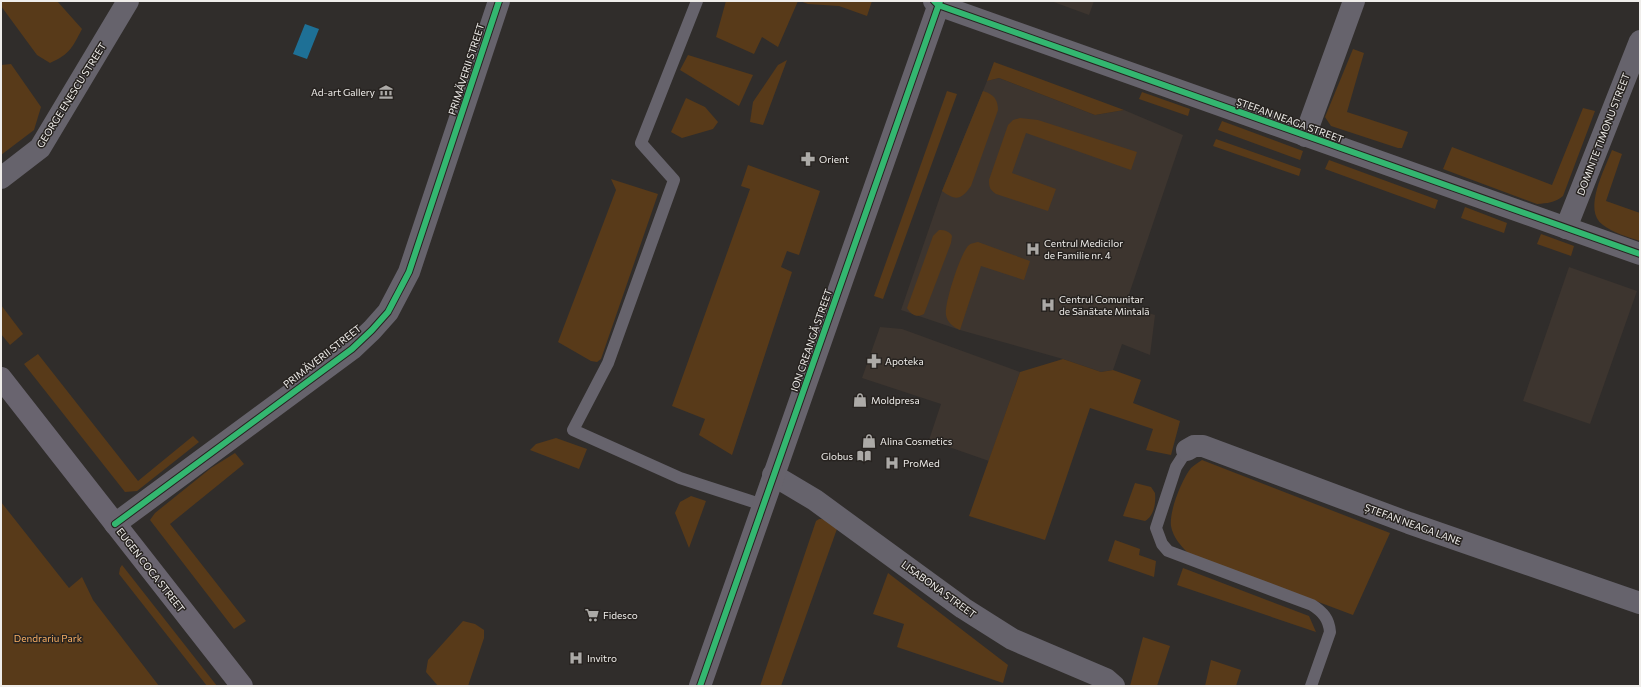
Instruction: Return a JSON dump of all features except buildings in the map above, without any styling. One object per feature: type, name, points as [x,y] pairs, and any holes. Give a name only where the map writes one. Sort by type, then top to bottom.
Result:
[{"type":"main road","name":"ION CREANGĂ STREET","points":[[700,686],[773,475],[830,318],[938,2]]},
{"type":"street","name":"GEORGE ENESCU STREET","points":[[1,178],[40,148],[128,1]]},
{"type":"street","name":"PRIMĂVERII STREET","points":[[115,524],[352,349],[388,312],[400,291],[417,249],[499,1]]},
{"type":"street","points":[[1304,136],[1354,1]]},
{"type":"street","name":"ȘTEFAN NEAGA STREET","points":[[938,2],[1304,136],[1640,254]]},
{"type":"street","name":"DOMINTE TIMONU STREET","points":[[1566,228],[1640,41]]},
{"type":"street","name":"EUGEN COCA STREET","points":[[1,378],[242,686]]},
{"type":"street","name":"ȘTEFAN NEAGA LANE","points":[[1187,450],[1194,446],[1203,446],[1410,523],[1640,603]]},
{"type":"street","name":"LISABONA STREET","points":[[773,475],[815,500],[963,608],[1012,639],[1106,679],[1114,686]]},
{"type":"lane","points":[[698,1],[642,143],[674,180],[608,363],[574,430],[680,478],[763,505]]},
{"type":"lane","points":[[1187,450],[1176,467],[1156,528],[1162,544],[1168,551],[1312,605],[1320,610],[1330,623],[1330,632],[1311,686]]},
{"type":"shaded area","points":[[1051,1],[1094,1],[1089,15]]},
{"type":"shaded area","name":"Centrul Medicilor de Familie nr. 4","points":[[999,78],[1095,115],[1124,110],[1183,135],[1125,306],[1155,315],[1150,355],[1122,344],[1113,370],[1101,372],[1063,359],[960,330],[901,310],[942,191],[987,81]]},
{"type":"shaded area","points":[[1569,267],[1637,291],[1590,424],[1523,401]]},
{"type":"shaded area","points":[[880,327],[902,329],[1020,372],[989,461],[929,440],[941,404],[862,378]]},
{"type":"green space","points":[[1,1],[57,1],[82,29],[70,50],[62,57],[50,63],[37,55],[1,6]]},
{"type":"green space","points":[[726,1],[798,1],[778,47],[762,37],[754,54],[716,37]]},
{"type":"green space","points":[[800,1],[872,1],[867,16],[839,6],[808,4]]},
{"type":"green space","points":[[1353,49],[1364,53],[1347,112],[1408,132],[1402,148],[1331,126],[1325,117]]},
{"type":"green space","points":[[688,55],[753,75],[739,106],[680,70]]},
{"type":"green space","points":[[787,60],[763,125],[750,122],[753,102],[778,65]]},
{"type":"green space","points":[[994,62],[1124,110],[1095,115],[999,78],[987,81]]},
{"type":"green space","points":[[11,64],[41,107],[34,130],[1,155],[1,65]]},
{"type":"green space","points":[[947,91],[957,94],[883,299],[874,296]]},
{"type":"green space","points":[[983,91],[990,94],[996,100],[998,110],[971,186],[964,194],[958,198],[955,198],[942,191]]},
{"type":"green space","points":[[1142,92],[1190,109],[1188,116],[1139,99]]},
{"type":"green space","points":[[686,98],[705,107],[718,122],[713,129],[682,138],[671,132]]},
{"type":"green space","points":[[1583,108],[1595,111],[1563,196],[1557,200],[1537,204],[1443,169],[1452,147],[1552,185]]},
{"type":"green space","points":[[1020,118],[1038,120],[1137,152],[1131,170],[1026,133],[1012,173],[1056,189],[1048,211],[996,194],[990,188],[989,180],[1008,125],[1013,120]]},
{"type":"green space","points":[[1222,121],[1303,151],[1300,160],[1218,130]]},
{"type":"green space","points":[[1216,139],[1301,169],[1299,176],[1213,146]]},
{"type":"green space","points":[[1612,150],[1622,154],[1606,201],[1640,213],[1640,241],[1611,230],[1603,225],[1597,218],[1595,200],[1597,189]]},
{"type":"green space","points":[[1329,160],[1438,200],[1435,209],[1325,169]]},
{"type":"green space","points":[[748,165],[820,191],[799,255],[787,251],[781,267],[792,272],[732,455],[699,435],[705,419],[672,406],[750,189],[741,186]]},
{"type":"green space","points":[[611,179],[658,194],[601,359],[597,362],[591,361],[558,342],[616,190]]},
{"type":"green space","points":[[1465,207],[1507,223],[1504,233],[1461,218]]},
{"type":"green space","points":[[939,230],[947,231],[951,234],[951,243],[924,314],[919,316],[914,315],[907,308],[933,236]]},
{"type":"green space","points":[[1541,234],[1574,246],[1571,256],[1537,244]]},
{"type":"green space","points":[[978,242],[1030,261],[1024,280],[981,266],[960,330],[948,320],[946,309],[950,290],[962,257],[970,244]]},
{"type":"green space","points":[[1,305],[23,334],[10,345],[1,334]]},
{"type":"green space","points":[[38,354],[138,481],[193,436],[199,442],[137,491],[125,492],[24,364]]},
{"type":"green space","points":[[1063,359],[1101,372],[1113,370],[1141,380],[1133,403],[1180,421],[1171,455],[1146,450],[1153,429],[1090,408],[1045,540],[969,516],[1020,372]]},
{"type":"green space","points":[[556,438],[587,449],[579,469],[530,450],[536,444]]},
{"type":"green space","points":[[235,453],[244,464],[170,524],[246,621],[234,629],[150,520],[155,513],[211,468]]},
{"type":"green space","points":[[1202,460],[1390,533],[1353,615],[1188,553],[1185,550],[1173,534],[1171,526],[1172,512],[1180,487],[1187,473],[1192,467]]},
{"type":"green space","points":[[1135,483],[1151,487],[1155,493],[1154,509],[1145,521],[1123,516]]},
{"type":"green space","points":[[691,496],[706,501],[689,548],[675,513],[680,502]]},
{"type":"green space","name":"Dendrariu Park","points":[[1,502],[69,588],[82,577],[93,600],[159,686],[1,686]]},
{"type":"green space","points":[[819,519],[838,526],[781,686],[760,686],[816,521]]},
{"type":"green space","points":[[1115,540],[1140,549],[1139,555],[1156,561],[1154,577],[1108,561]]},
{"type":"green space","points":[[122,565],[217,686],[207,686],[119,574]]},
{"type":"green space","points":[[1183,568],[1309,616],[1316,632],[1177,585]]},
{"type":"green space","points":[[888,573],[1008,665],[1003,683],[897,647],[904,624],[873,614]]},
{"type":"green space","points":[[463,621],[475,624],[484,630],[484,638],[468,686],[438,686],[426,672],[428,660]]},
{"type":"green space","points":[[1143,637],[1170,646],[1157,686],[1130,686]]},
{"type":"green space","points":[[1211,660],[1241,670],[1236,686],[1205,686]]},
{"type":"water","points":[[305,24],[319,29],[307,59],[293,54]]},
{"type":"cycle path","points":[[115,524],[352,349],[388,312],[409,272],[499,1]]},
{"type":"cycle path","points":[[934,1],[938,5],[1640,254]]},
{"type":"cycle path","points":[[700,686],[940,1]]},
{"type":"place","name":"Ad-art Gallery","points":[[386,92]]},
{"type":"place","name":"Orient","points":[[808,159]]},
{"type":"place","name":"Centrul Medicilor de Familie nr. 4","points":[[1033,249]]},
{"type":"place","name":"Centrul Comunitar de Sănătate Mintală","points":[[1048,305]]},
{"type":"place","name":"Apoteka","points":[[874,361]]},
{"type":"place","name":"Moldpresa","points":[[860,400]]},
{"type":"place","name":"Alina Cosmetics","points":[[869,441]]},
{"type":"place","name":"Globus","points":[[864,456]]},
{"type":"place","name":"ProMed","points":[[892,463]]},
{"type":"place","name":"Fidesco","points":[[592,615]]},
{"type":"place","name":"Invitro","points":[[576,658]]}]
